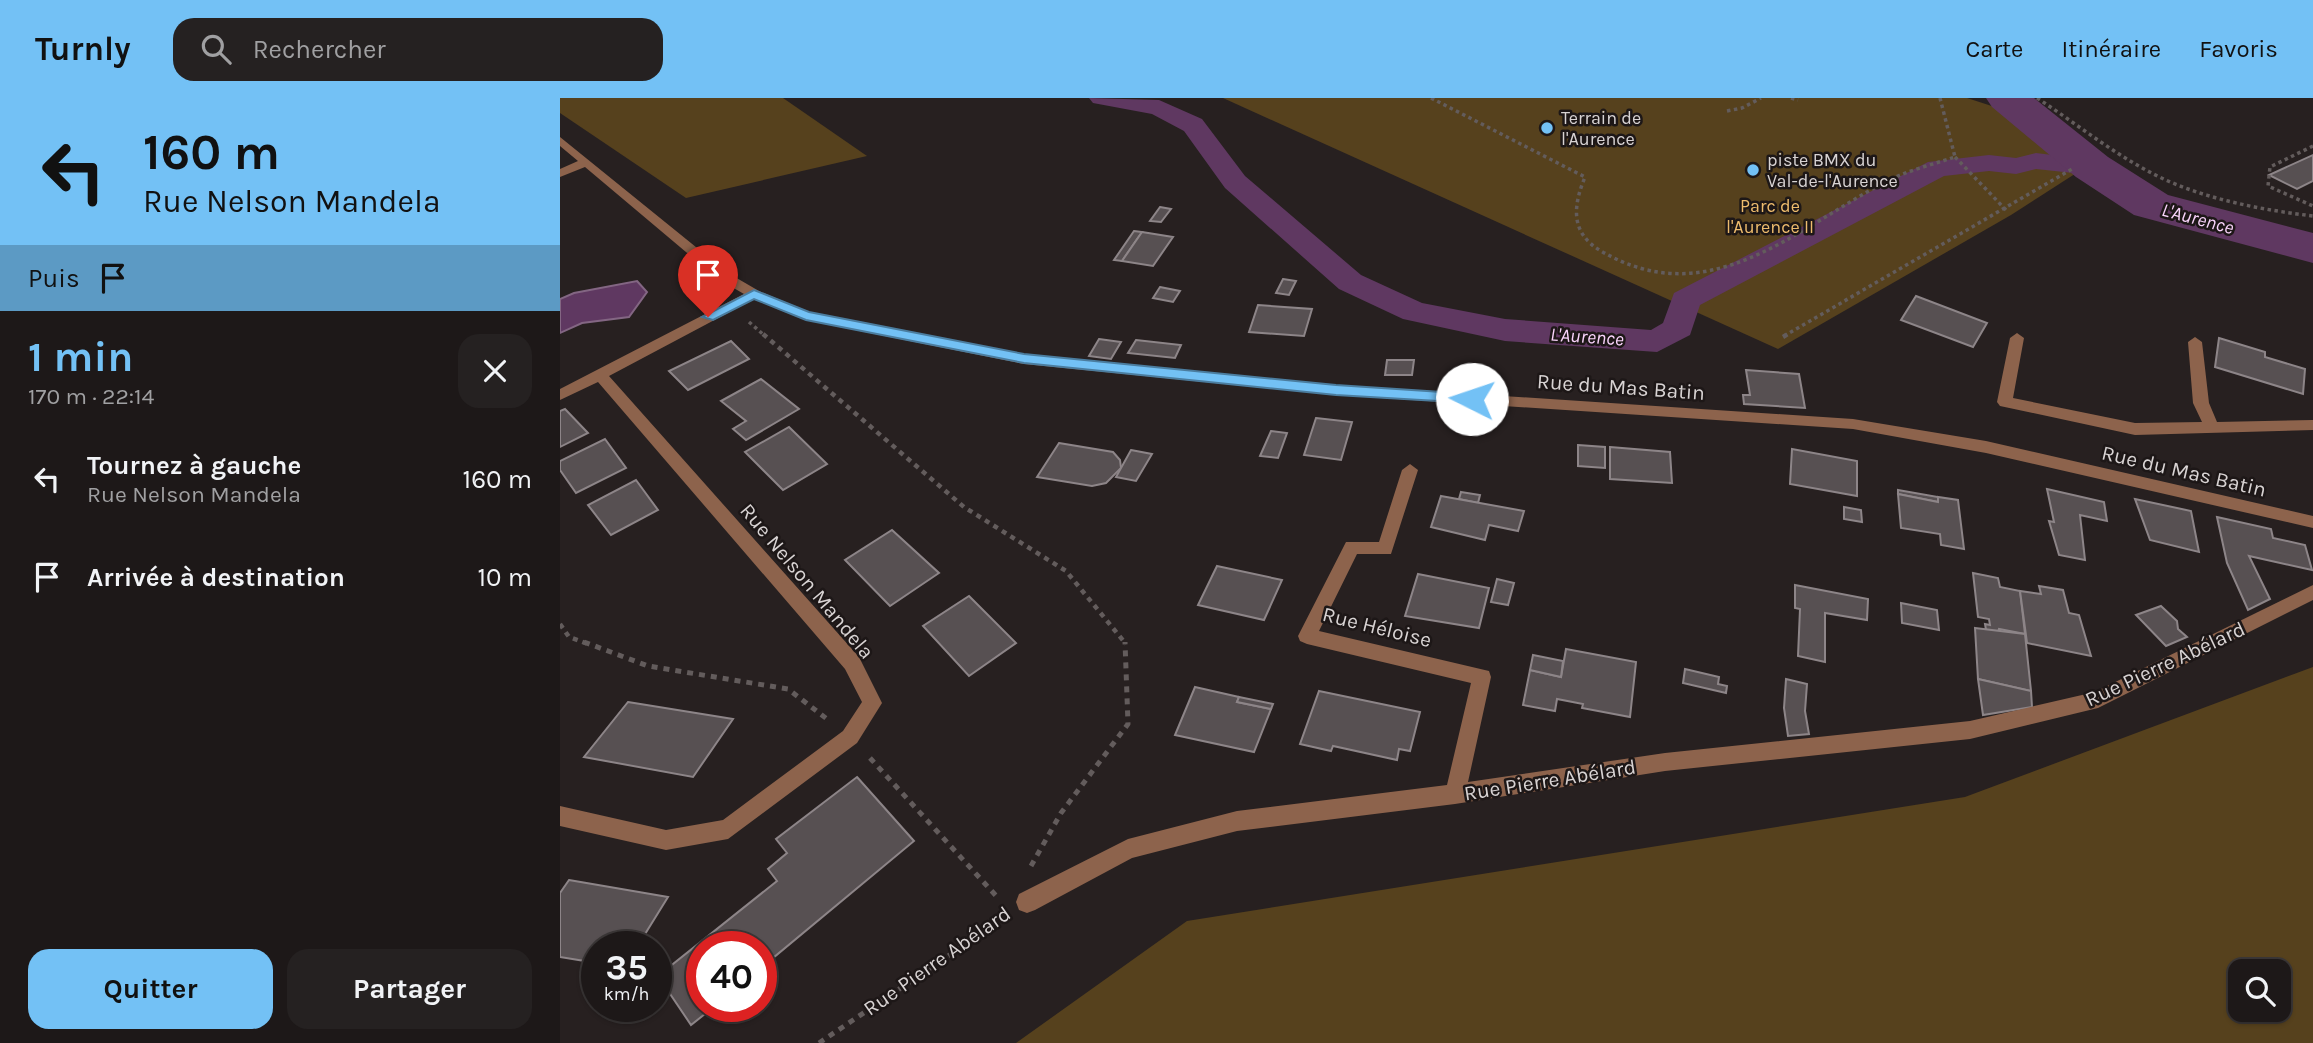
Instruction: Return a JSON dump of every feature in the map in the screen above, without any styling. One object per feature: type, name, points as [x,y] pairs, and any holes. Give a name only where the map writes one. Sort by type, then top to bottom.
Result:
[{"type":"street","name":"Rue du Mas Batin","points":[[560,141],[723,276],[754,294],[806,316],[1024,359],[1336,390],[1853,424],[1986,447],[2313,522]]},
{"type":"street","points":[[560,173],[585,162]]},
{"type":"street","points":[[560,395],[754,294]]},
{"type":"street","points":[[2017,338],[2005,402],[2135,429],[2313,425]]},
{"type":"street","points":[[2195,342],[2201,403],[2213,429]]},
{"type":"street","name":"Rue Nelson Mandela","points":[[560,816],[666,840],[728,829],[850,737],[872,703],[852,663],[600,375]]},
{"type":"street","name":"Rue Héloise","points":[[1410,470],[1385,548],[1352,547],[1307,636],[1482,677],[1455,794]]},
{"type":"street","name":"Rue Pierre Abélard","points":[[1027,902],[1128,849],[1237,821],[1455,794],[1665,762],[1970,730],[2098,700],[2313,592]]},
{"type":"path","points":[[1432,98],[1585,177],[1575,216],[1580,234],[1596,248],[1650,269],[1692,275],[1717,272],[1742,263],[1892,179],[1955,158]]},
{"type":"path","points":[[1727,111],[1742,108],[1761,98]]},
{"type":"path","points":[[1791,98],[1798,100]]},
{"type":"path","points":[[1940,98],[1955,158],[2006,210]]},
{"type":"path","points":[[2037,98],[2166,180],[2207,195],[2274,211],[2313,216]]},
{"type":"path","points":[[2313,146],[2270,167],[2268,186],[2313,206]]},
{"type":"path","points":[[1783,337],[2006,210],[2072,169]]},
{"type":"path","points":[[730,306],[964,507],[1066,571],[1128,645],[1128,724],[1060,813],[1027,872]]},
{"type":"path","name":"Rue Pierre Abélard","points":[[819,1043],[966,944],[1007,908],[1027,902]]},
{"type":"green space","points":[[560,98],[783,98],[867,156],[686,198],[560,113]]},
{"type":"green space","name":"Parc de l'Aurence II","points":[[1223,98],[1967,98],[2001,109],[2081,170],[2011,215],[1778,349]]},
{"type":"green space","points":[[2313,667],[2313,1043],[1016,1043],[1187,921],[1965,797]]},
{"type":"shaded area","points":[[637,281],[647,292],[629,317],[582,323],[560,333],[560,299],[574,293]]},
{"type":"building","points":[[2313,155],[2313,181],[2297,189],[2269,175]]},
{"type":"building","points":[[1160,207],[1171,209],[1161,222],[1150,221]]},
{"type":"building","points":[[1134,231],[1142,232],[1122,261],[1114,260]]},
{"type":"building","points":[[1142,232],[1173,237],[1153,266],[1122,261]]},
{"type":"building","points":[[1283,279],[1296,281],[1289,295],[1276,293]]},
{"type":"building","points":[[1160,287],[1180,291],[1173,302],[1153,298]]},
{"type":"building","points":[[1916,296],[1987,323],[1973,347],[1901,320]]},
{"type":"building","points":[[1258,305],[1312,309],[1304,336],[1249,332]]},
{"type":"building","points":[[2219,338],[2265,352],[2265,357],[2305,369],[2303,394],[2215,367]]},
{"type":"building","points":[[1099,339],[1121,342],[1111,359],[1089,356]]},
{"type":"building","points":[[1136,340],[1181,345],[1175,358],[1128,353]]},
{"type":"building","points":[[731,341],[749,359],[688,390],[669,371]]},
{"type":"building","points":[[1387,360],[1414,360],[1412,375],[1385,375]]},
{"type":"building","points":[[1746,370],[1799,374],[1805,408],[1744,404],[1743,395],[1750,395]]},
{"type":"building","points":[[761,379],[799,409],[746,440],[733,429],[746,421],[721,401]]},
{"type":"building","points":[[565,409],[588,433],[560,447],[560,411]]},
{"type":"building","points":[[1316,418],[1352,422],[1341,460],[1304,455]]},
{"type":"building","points":[[789,427],[827,464],[783,490],[745,452]]},
{"type":"building","points":[[1271,431],[1287,433],[1278,458],[1260,456]]},
{"type":"building","points":[[605,439],[626,468],[576,493],[560,470],[560,461]]},
{"type":"building","points":[[1059,443],[1113,452],[1120,460],[1121,468],[1106,483],[1092,486],[1037,477]]},
{"type":"building","points":[[1578,445],[1605,447],[1605,468],[1578,466]]},
{"type":"building","points":[[1610,447],[1670,452],[1672,483],[1610,479]]},
{"type":"building","points":[[1792,449],[1857,461],[1857,496],[1790,484]]},
{"type":"building","points":[[1131,450],[1152,454],[1136,481],[1116,477]]},
{"type":"building","points":[[636,480],[658,510],[611,535],[588,505]]},
{"type":"building","points":[[2047,489],[2104,502],[2107,521],[2080,515],[2085,560],[2059,555],[2049,521],[2054,522]]},
{"type":"building","points":[[1898,490],[1938,497],[1938,502],[1898,494]]},
{"type":"building","points":[[1461,492],[1480,495],[1478,503],[1459,499]]},
{"type":"building","points":[[1898,494],[1938,502],[1938,497],[1958,500],[1964,549],[1941,545],[1940,534],[1901,528]]},
{"type":"building","points":[[1441,496],[1524,511],[1518,531],[1489,525],[1485,540],[1431,527]]},
{"type":"building","points":[[2135,499],[2191,511],[2199,552],[2150,540]]},
{"type":"building","points":[[1844,507],[1861,510],[1862,522],[1844,519]]},
{"type":"building","points":[[2217,517],[2271,529],[2273,538],[2305,545],[2312,570],[2249,556],[2270,599],[2248,610],[2227,563]]},
{"type":"building","points":[[892,530],[939,573],[890,606],[845,560]]},
{"type":"building","points":[[1217,566],[1282,580],[1264,620],[1198,605]]},
{"type":"building","points":[[1973,573],[1998,578],[2000,587],[2020,591],[2025,634],[1999,629],[1998,632],[1986,630],[1985,624],[1990,625],[1989,619],[1978,617]]},
{"type":"building","points":[[1418,574],[1489,588],[1479,628],[1405,616]]},
{"type":"building","points":[[1497,579],[1514,583],[1508,605],[1491,602]]},
{"type":"building","points":[[1795,585],[1868,599],[1867,620],[1825,613],[1825,662],[1798,656],[1800,609],[1795,608]]},
{"type":"building","points":[[2039,586],[2063,590],[2069,613],[2079,615],[2091,656],[2027,643],[2020,591],[2041,594]]},
{"type":"building","points":[[969,596],[1016,643],[969,676],[923,626]]},
{"type":"building","points":[[1901,603],[1937,610],[1939,630],[1902,623]]},
{"type":"building","points":[[2161,606],[2177,621],[2178,629],[2187,637],[2166,646],[2136,615]]},
{"type":"building","points":[[1975,628],[2025,634],[2031,691],[1978,679]]},
{"type":"building","points":[[1566,649],[1636,662],[1630,717],[1582,708],[1583,704],[1557,699],[1555,711],[1523,705],[1530,670],[1561,677]]},
{"type":"building","points":[[1533,655],[1563,661],[1561,677],[1530,670]]},
{"type":"building","points":[[1685,669],[1719,677],[1718,684],[1727,686],[1726,693],[1683,683]]},
{"type":"building","points":[[1786,679],[1807,684],[1805,711],[1809,734],[1788,736],[1784,708]]},
{"type":"building","points":[[1978,679],[2031,691],[2032,707],[1983,715]]},
{"type":"building","points":[[1195,687],[1239,697],[1237,702],[1271,709],[1254,752],[1175,735]]},
{"type":"building","points":[[1319,691],[1420,712],[1410,751],[1399,749],[1397,760],[1333,746],[1331,751],[1300,744]]},
{"type":"building","points":[[1239,697],[1273,704],[1271,709],[1237,702]]},
{"type":"building","points":[[628,702],[733,719],[693,777],[584,757]]},
{"type":"building","points":[[857,777],[914,841],[777,955],[777,931],[714,931],[777,881],[768,869],[787,853],[776,839]]},
{"type":"building","points":[[569,880],[668,897],[647,931],[581,931],[581,960],[560,957],[560,893]]},
{"type":"building","points":[[686,954],[686,1018],[672,997],[672,965]]},
{"type":"waterway","name":"L'Aurence","points":[[1102,98],[1159,108],[1193,125],[1235,182],[1350,282],[1414,312],[1505,330],[1657,341],[1678,328],[1685,300],[1938,168],[1989,163],[2016,166],[2036,161],[2092,167]]},
{"type":"waterway","name":"L'Aurence","points":[[2007,98],[2092,167],[2151,205],[2313,248]]},
{"type":"place","name":"Terrain de l'Aurence","points":[[1547,128]]},
{"type":"place","name":"piste BMX du Val-de-l'Aurence","points":[[1753,170]]},
{"type":"route","points":[[708,317],[754,294],[806,316],[1024,359],[1336,390],[1472,399]]}]
